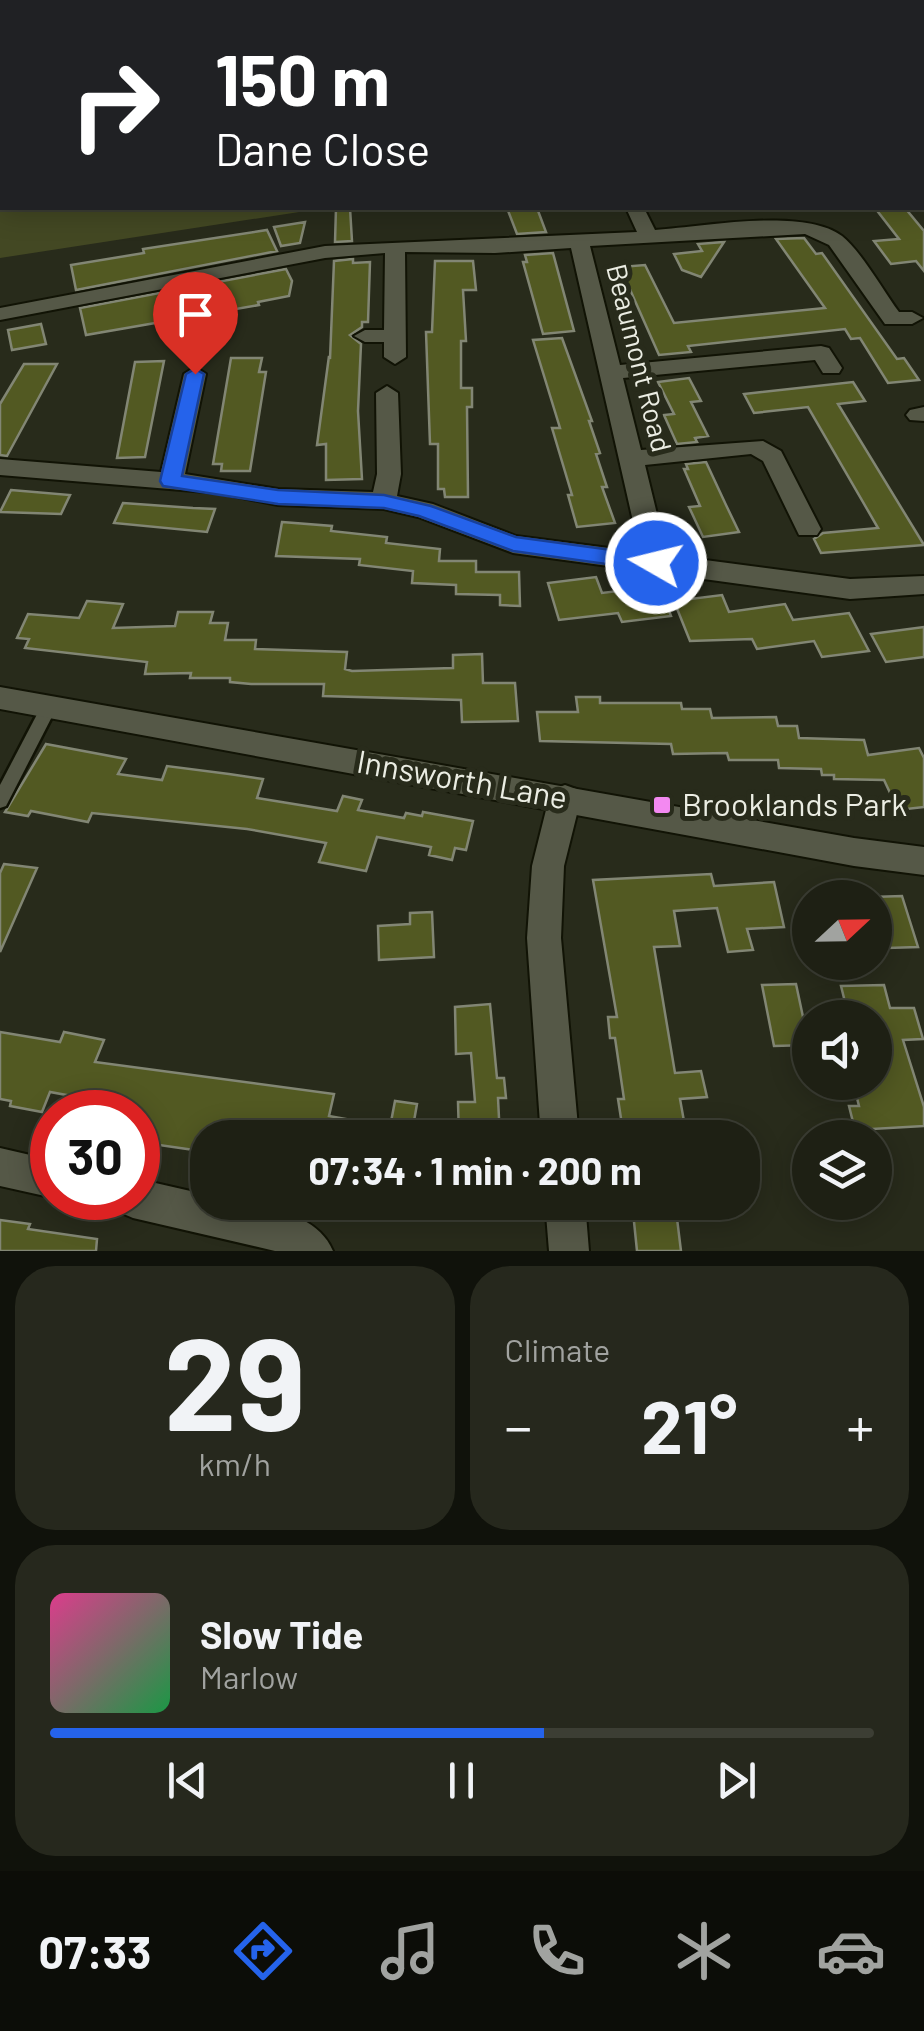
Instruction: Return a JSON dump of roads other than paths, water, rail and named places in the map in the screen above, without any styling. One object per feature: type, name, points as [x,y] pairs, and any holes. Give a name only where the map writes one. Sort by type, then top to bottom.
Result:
[{"type":"street","points":[[636,210],[650,238]]},
{"type":"street","name":"Beaumont Road","points":[[656,563],[579,242],[809,229],[836,241],[892,320],[912,318]]},
{"type":"street","points":[[0,314],[325,252],[395,246],[495,247],[579,242]]},
{"type":"street","points":[[365,336],[394,347],[395,246]]},
{"type":"street","points":[[613,372],[822,353],[831,368]]},
{"type":"street","points":[[162,395],[193,384],[170,481]]},
{"type":"street","points":[[384,502],[393,401]]},
{"type":"street","points":[[633,459],[754,446],[772,456],[808,529]]},
{"type":"street","points":[[0,467],[170,481],[278,497],[384,502],[424,510],[513,544],[850,589],[924,585]]},
{"type":"street","name":"Innsworth Lane","points":[[0,698],[854,852],[924,860]]},
{"type":"street","points":[[559,1120],[544,938],[548,866],[565,798]]},
{"type":"street","points":[[0,1167],[30,1174]]},
{"type":"street","points":[[160,1204],[280,1231],[313,1251]]},
{"type":"street","points":[[567,1220],[569,1251]]},
{"type":"lane","points":[[0,801],[50,706]]},
{"type":"place","name":"Brooklands Park","points":[[662,805]]}]
